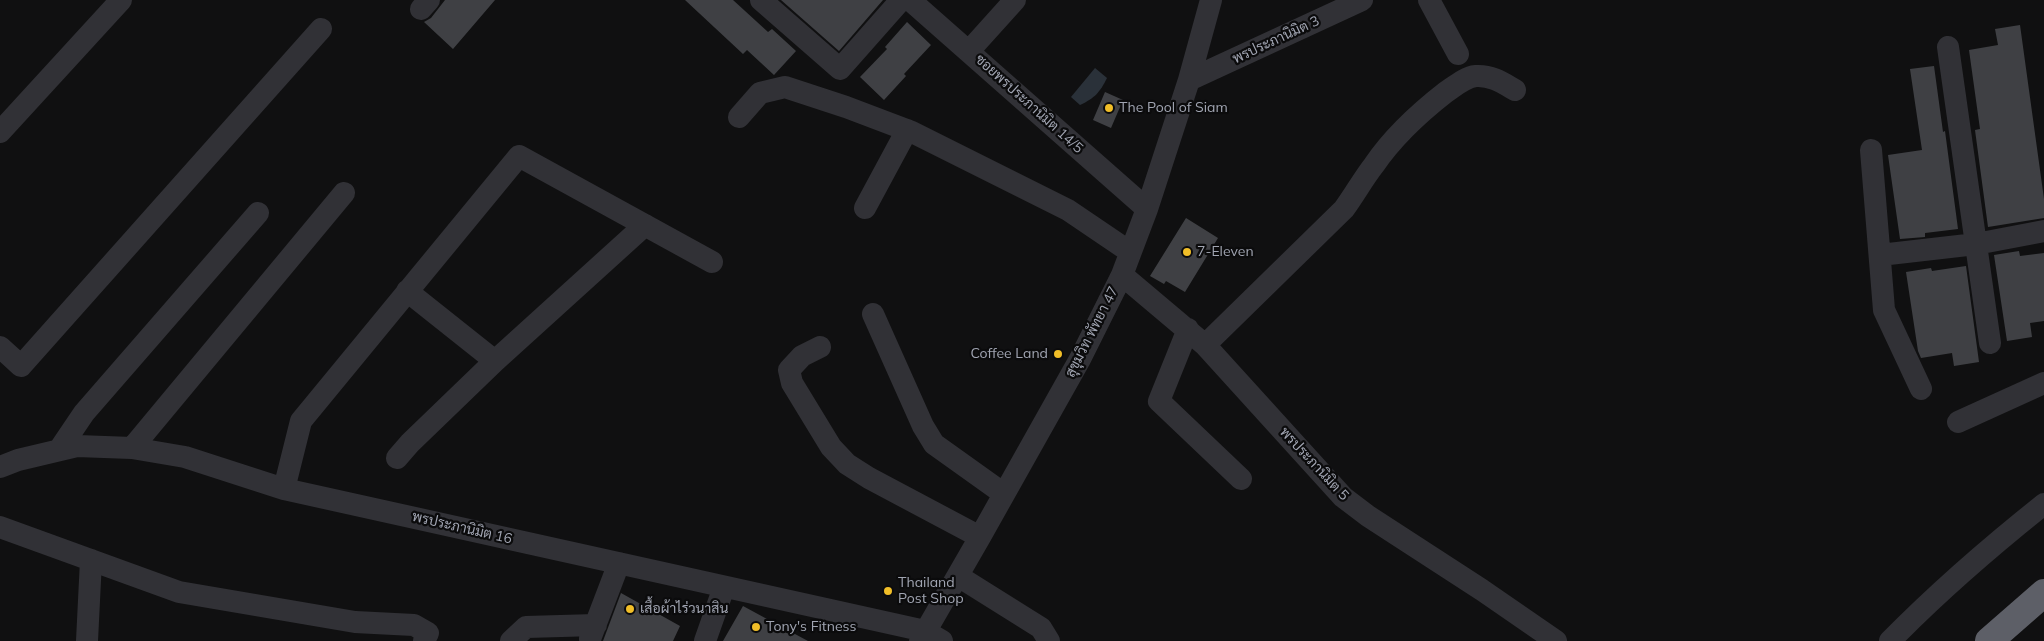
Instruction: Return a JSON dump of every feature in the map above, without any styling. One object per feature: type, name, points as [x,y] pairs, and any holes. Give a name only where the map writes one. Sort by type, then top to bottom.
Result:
[{"type":"highway","points":[[1989,641],[2044,593]]},
{"type":"street","points":[[0,132],[121,0]]},
{"type":"street","points":[[761,0],[840,69],[901,0]]},
{"type":"street","name":"ซอยพรประภานิมิต 14/5","points":[[910,0],[1147,209]]},
{"type":"street","points":[[969,51],[1014,0]]},
{"type":"street","name":"สุขุมวิท พัทยา 47","points":[[929,638],[958,576],[1080,359],[1122,275],[1147,209],[1189,80],[1211,0]]},
{"type":"street","name":"พรประภานิมิต 3","points":[[1189,80],[1362,0]]},
{"type":"street","points":[[1430,0],[1458,54]]},
{"type":"street","points":[[0,347],[21,366],[321,29]]},
{"type":"street","points":[[1948,47],[1990,343]]},
{"type":"street","points":[[1205,345],[1344,209],[1394,139],[1432,103],[1460,82],[1476,76],[1495,78],[1515,90]]},
{"type":"street","points":[[739,117],[760,93],[785,87],[907,130],[1068,210],[1130,252]]},
{"type":"street","points":[[865,208],[907,130]]},
{"type":"street","points":[[1871,150],[1884,310],[1921,389]]},
{"type":"street","points":[[284,489],[300,421],[519,156],[712,262]]},
{"type":"street","points":[[132,448],[344,193]]},
{"type":"street","points":[[59,450],[84,413],[258,213]]},
{"type":"street","points":[[397,458],[410,443],[495,361],[645,225]]},
{"type":"street","points":[[1880,255],[1976,244],[2044,231]]},
{"type":"street","name":"พรประภานิมิต 5","points":[[1122,275],[1205,345],[1343,497],[1368,516],[1556,641]]},
{"type":"street","points":[[407,292],[495,361]]},
{"type":"street","points":[[873,314],[923,426],[934,444],[1004,494]]},
{"type":"street","points":[[1188,329],[1159,401],[1241,479]]},
{"type":"street","points":[[820,347],[802,356],[789,370],[792,383],[831,447],[847,464],[869,478],[980,537]]},
{"type":"street","points":[[1958,422],[2044,383]]},
{"type":"street","name":"พรประภานิมิต 16","points":[[0,466],[77,446],[132,448],[185,457],[284,489],[724,587],[929,638]]},
{"type":"street","points":[[1890,641],[1927,603],[2044,504]]},
{"type":"street","points":[[0,527],[179,592],[355,622],[414,625],[428,633],[424,641]]},
{"type":"street","points":[[87,641],[91,560]]},
{"type":"street","points":[[511,641],[526,627],[592,633],[619,564]]},
{"type":"street","points":[[958,576],[1041,628],[1049,641]]},
{"type":"street","points":[[705,641],[724,587]]},
{"type":"shaded area","points":[[1095,68],[1107,78],[1102,87],[1090,100],[1080,105],[1071,97]]},
{"type":"building","points":[[445,0],[495,0],[453,49],[424,22],[431,18]]},
{"type":"building","points":[[685,0],[733,0],[768,32],[772,29],[796,51],[774,75],[747,50],[743,54]]},
{"type":"building","points":[[781,0],[883,0],[839,51]]},
{"type":"building","points":[[907,22],[931,45],[904,74],[906,76],[884,100],[860,77],[887,49],[885,47]]},
{"type":"building","points":[[2020,25],[2044,199],[2044,218],[1988,227],[1975,130],[1980,129],[1969,50],[1998,45],[1995,29]]},
{"type":"building","points":[[1934,66],[1958,229],[1925,233],[1925,237],[1900,239],[1888,155],[1922,150],[1910,69]]},
{"type":"building","name":"The Pool of Siam","points":[[1105,92],[1123,100],[1111,128],[1093,120]]},
{"type":"building","name":"7-Eleven","points":[[1186,218],[1218,238],[1185,292],[1166,281],[1164,284],[1150,276]]},
{"type":"building","points":[[2019,251],[2020,256],[2044,253],[2044,321],[2030,323],[2032,337],[2007,341],[1994,255]]},
{"type":"building","points":[[1966,266],[1979,362],[1954,366],[1952,353],[1921,358],[1918,351],[1906,272],[1931,268],[1932,271]]},
{"type":"building","name":"เสื้อผ้าไร่วนาสิน","points":[[621,593],[680,626],[673,641],[603,641]]},
{"type":"building","name":"Tony's Fitness","points":[[743,606],[767,619],[808,641],[723,641]]},
{"type":"place","name":"The Pool of Siam","points":[[1109,108]]},
{"type":"place","name":"7-Eleven","points":[[1187,252]]},
{"type":"place","name":"Coffee Land","points":[[1058,354]]},
{"type":"place","name":"Thailand Post Shop","points":[[888,591]]},
{"type":"place","name":"เสื้อผ้าไร่วนาสิน","points":[[630,609]]},
{"type":"place","name":"Tony's Fitness","points":[[756,627]]}]
